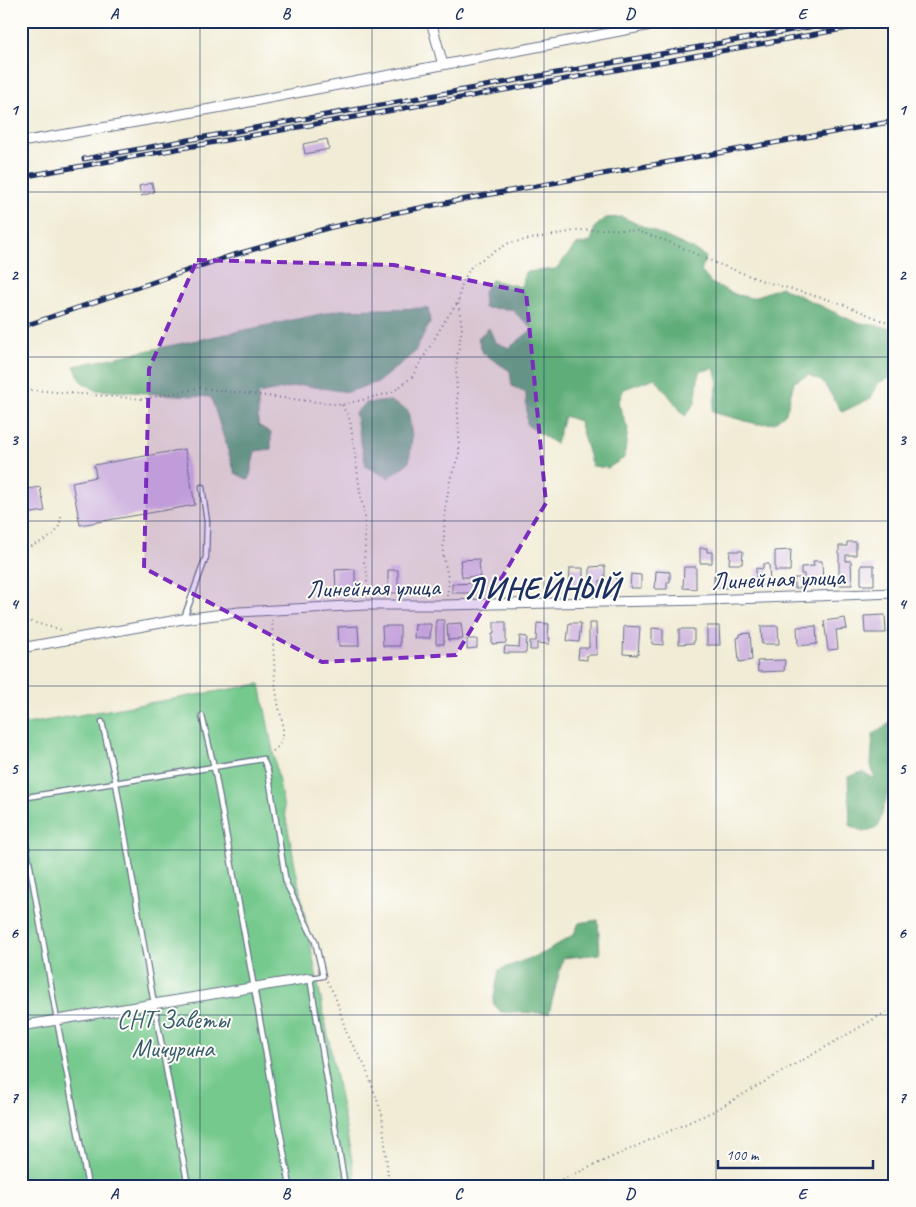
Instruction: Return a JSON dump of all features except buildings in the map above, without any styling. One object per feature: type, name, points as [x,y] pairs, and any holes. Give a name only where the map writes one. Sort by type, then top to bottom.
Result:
[{"type":"street","points":[[431,21],[443,65]]},
{"type":"street","points":[[21,142],[228,106],[672,21]]},
{"type":"street","name":"Линейная улица","points":[[21,648],[183,619],[239,612],[365,605],[706,600],[895,593]]},
{"type":"street","points":[[21,1026],[310,978]]},
{"type":"lane","points":[[183,619],[206,557],[207,522],[202,487]]},
{"type":"lane","points":[[202,716],[214,767],[290,1186]]},
{"type":"lane","points":[[102,722],[116,783],[188,1186]]},
{"type":"lane","points":[[21,798],[263,759],[268,771],[286,883],[314,941],[323,976],[310,978],[345,1186]]},
{"type":"lane","points":[[21,816],[88,1186]]},
{"type":"path","points":[[21,26],[53,21]]},
{"type":"path","points":[[443,605],[448,593],[449,582],[443,554],[445,510],[450,480],[459,454],[456,372],[462,328],[458,302],[462,283],[472,265],[509,243],[580,230],[637,231],[764,281],[840,303],[895,326]]},
{"type":"path","points":[[21,390],[142,399],[200,388],[342,405],[392,392],[412,377],[458,302]]},
{"type":"path","points":[[342,405],[350,420],[365,516],[364,562],[368,583],[365,605]]},
{"type":"path","points":[[21,550],[38,544],[53,535],[57,530],[61,514]]},
{"type":"path","points":[[263,759],[279,746],[283,737],[275,682],[272,610]]},
{"type":"path","points":[[21,619],[66,631]]},
{"type":"path","points":[[322,972],[335,996],[348,1036],[365,1066],[382,1114],[388,1176],[394,1186]]},
{"type":"path","points":[[548,1186],[714,1111],[895,1008]]},
{"type":"highlighted area","points":[[197,260],[394,265],[526,292],[546,503],[456,655],[322,662],[144,568],[149,369]]},
{"type":"green space","points":[[622,217],[693,249],[706,257],[701,271],[711,283],[737,295],[752,298],[781,287],[855,322],[895,329],[895,379],[891,377],[878,383],[871,398],[842,412],[823,382],[809,375],[794,382],[786,413],[774,423],[757,424],[712,412],[718,382],[714,368],[699,372],[695,403],[685,416],[655,378],[624,389],[618,403],[628,429],[624,458],[608,468],[592,466],[579,421],[564,416],[556,444],[527,425],[526,393],[512,386],[510,371],[483,353],[478,338],[489,328],[495,342],[509,348],[533,329],[511,309],[484,308],[483,292],[492,280],[521,287],[525,272],[556,269],[576,245],[591,242],[595,227],[606,218]]},
{"type":"green space","points":[[428,308],[430,322],[415,352],[378,382],[348,392],[302,385],[258,394],[258,425],[271,433],[271,449],[255,451],[249,480],[235,473],[211,397],[96,390],[82,382],[74,366],[340,310]]},
{"type":"green space","points":[[390,401],[408,411],[412,437],[409,462],[388,478],[366,466],[355,413],[366,403]]},
{"type":"green space","name":"СНТ Заветы Мичурина","points":[[260,684],[357,1186],[21,1186],[21,725]]},
{"type":"green space","points":[[895,720],[895,768],[878,827],[863,832],[850,825],[848,777],[862,772],[875,779],[871,765],[873,734]]},
{"type":"green space","points":[[598,920],[600,954],[563,958],[549,1013],[501,1012],[493,1003],[499,970],[546,952],[574,934],[579,923]]},
{"type":"railway","points":[[84,159],[842,21]]},
{"type":"railway","points":[[21,177],[888,21]]},
{"type":"railway","points":[[21,327],[227,257],[328,228],[481,196],[895,121]]},
{"type":"district","name":"ЛИНЕЙНЫЙ","points":[[542,588]]}]
